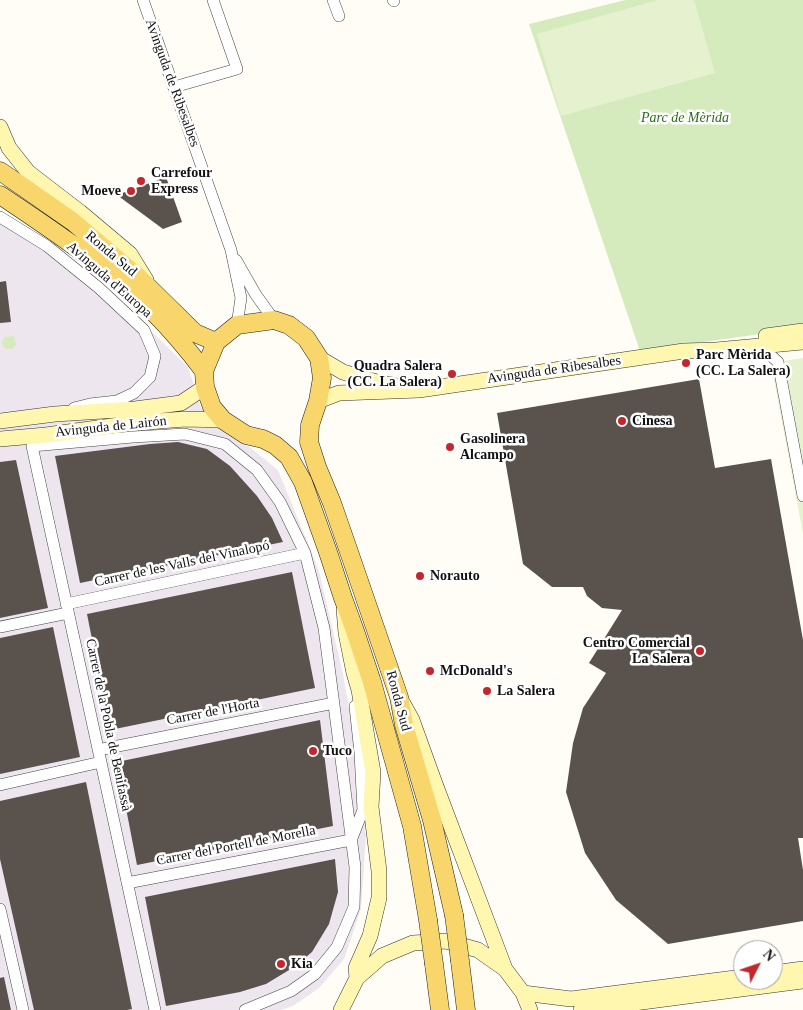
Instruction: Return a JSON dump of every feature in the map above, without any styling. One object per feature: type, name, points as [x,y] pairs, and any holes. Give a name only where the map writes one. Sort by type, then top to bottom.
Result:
[{"type":"main road","points":[[0,127],[9,148],[28,172],[130,254],[152,290]]},
{"type":"main road","name":"Ronda Sud","points":[[0,171],[72,221],[152,290],[195,333],[216,342]]},
{"type":"main road","name":"Ronda Sud","points":[[0,195],[91,258],[132,292],[186,346],[205,379],[212,407],[223,420],[246,435],[275,445],[289,457],[303,482],[372,682],[412,826],[428,920],[439,1008]]},
{"type":"main road","points":[[205,379],[216,342],[237,325],[274,320],[290,326],[306,338],[319,358]]},
{"type":"main road","name":"Avinguda de Ribesalbes","points":[[688,351],[718,343],[803,331]]},
{"type":"main road","name":"Avinguda de Ribesalbes","points":[[318,401],[339,393],[419,390],[688,351],[772,347],[803,342]]},
{"type":"main road","name":"Ronda Sud","points":[[319,358],[322,378],[318,401],[310,425],[309,442],[399,697],[404,725],[432,820],[454,914],[466,1006]]},
{"type":"main road","name":"Avinguda de Ribesalbes","points":[[319,358],[344,372],[380,383],[419,390]]},
{"type":"main road","name":"Avinguda de Lairón","points":[[0,421],[55,414],[136,409],[181,403],[205,379]]},
{"type":"main road","name":"Avinguda de Lairón","points":[[0,439],[134,423],[185,419],[223,420]]},
{"type":"main road","points":[[342,598],[346,632],[359,690],[373,772],[371,807],[379,880],[379,898],[370,936],[356,968],[358,978]]},
{"type":"main road","points":[[399,697],[412,720],[505,969],[523,993],[530,1010]]},
{"type":"main road","points":[[340,1009],[358,978],[382,956],[413,943],[446,941],[478,950],[505,969]]},
{"type":"main road","points":[[783,972],[803,969]]},
{"type":"main road","points":[[523,993],[571,999],[733,978]]},
{"type":"main road","points":[[581,1010],[803,980]]},
{"type":"main road","points":[[648,1010],[678,997]]},
{"type":"street","name":"Avinguda de Ribesalbes","points":[[143,0],[231,250],[241,298],[237,325]]},
{"type":"street","points":[[174,88],[237,69],[213,0]]},
{"type":"street","points":[[333,0],[339,16]]},
{"type":"street","name":"Avinguda d'Europa","points":[[0,217],[47,246],[99,288],[144,330],[155,356],[150,378],[134,393],[117,401],[90,404],[55,414]]},
{"type":"street","name":"Avinguda de Ribesalbes","points":[[231,250],[256,295],[274,320]]},
{"type":"street","name":"Avinguda de Ribesalbes","points":[[772,347],[786,340],[803,338]]},
{"type":"street","points":[[772,347],[778,362]]},
{"type":"street","points":[[772,347],[778,362],[803,496]]},
{"type":"street","name":"Avinguda de Lairón","points":[[32,446],[185,434],[225,444],[256,470],[280,502],[305,553]]},
{"type":"street","name":"Carrer de la Pobla de Benifassà","points":[[32,446],[155,1010]]},
{"type":"street","points":[[245,1010],[291,991],[315,974],[337,947],[354,907],[355,867],[324,628],[305,553]]},
{"type":"street","name":"Carrer de les Valls del Vinalopó","points":[[0,627],[67,608],[305,553]]},
{"type":"street","points":[[351,840],[363,810],[354,673]]},
{"type":"street","name":"Carrer de l'Horta","points":[[98,750],[334,703]]},
{"type":"street","points":[[0,785],[101,762]]},
{"type":"street","name":"Carrer del Portell de Morella","points":[[127,883],[351,840]]},
{"type":"street","points":[[0,909],[23,1010]]},
{"type":"shaded area","points":[[0,211],[91,272],[188,367],[201,408],[278,470],[319,571],[343,674],[357,754],[366,836],[361,909],[344,959],[319,988],[293,1006],[281,1010],[0,1010]]},
{"type":"green space","name":"Parc de Mèrida","points":[[625,0],[803,0],[803,328],[640,351],[529,24]]},
{"type":"green space","points":[[658,0],[694,0],[715,73],[561,116],[537,34]]},
{"type":"green space","points":[[14,336],[16,345],[12,349],[3,347],[2,341],[5,337]]},
{"type":"green space","points":[[803,358],[803,534],[771,363]]},
{"type":"building","points":[[166,177],[182,222],[163,229],[117,195]]},
{"type":"building","points":[[6,281],[11,322],[0,323],[0,282]]},
{"type":"building","name":"Centro Comercial La Salera","points":[[699,379],[715,468],[771,459],[803,640],[803,838],[798,838],[803,870],[803,921],[668,944],[616,900],[585,853],[566,792],[573,743],[583,708],[606,673],[589,663],[622,610],[602,608],[587,596],[583,587],[552,587],[523,564],[497,413]]},
{"type":"building","points":[[178,442],[207,449],[230,466],[257,496],[272,518],[283,542],[80,583],[55,456]]},
{"type":"building","points":[[16,460],[48,608],[0,618],[0,462]]},
{"type":"building","points":[[292,572],[315,688],[110,730],[87,614]]},
{"type":"building","points":[[53,627],[80,757],[0,774],[0,638]]},
{"type":"building","points":[[320,720],[333,826],[137,865],[117,762]]},
{"type":"building","points":[[86,782],[132,1009],[34,1010],[0,859],[0,801]]},
{"type":"building","points":[[335,859],[338,892],[329,924],[312,952],[294,967],[266,984],[240,992],[166,1006],[145,897]]},
{"type":"building","points":[[4,977],[11,1010],[0,1010],[0,978]]},
{"type":"place","name":"Carrefour Express","points":[[141,181]]},
{"type":"place","name":"Moeve","points":[[131,191]]},
{"type":"place","name":"Parc Mèrida (CC. La Salera)","points":[[686,363]]},
{"type":"place","name":"Quadra Salera (CC. La Salera)","points":[[452,374]]},
{"type":"place","name":"Cinesa","points":[[622,421]]},
{"type":"place","name":"Gasolinera Alcampo","points":[[450,447]]},
{"type":"place","name":"Norauto","points":[[420,576]]},
{"type":"place","name":"Centro Comercial La Salera","points":[[700,651]]},
{"type":"place","name":"McDonald's","points":[[430,671]]},
{"type":"place","name":"La Salera","points":[[487,691]]},
{"type":"place","name":"Tuco","points":[[313,751]]},
{"type":"place","name":"Kia","points":[[281,964]]}]
